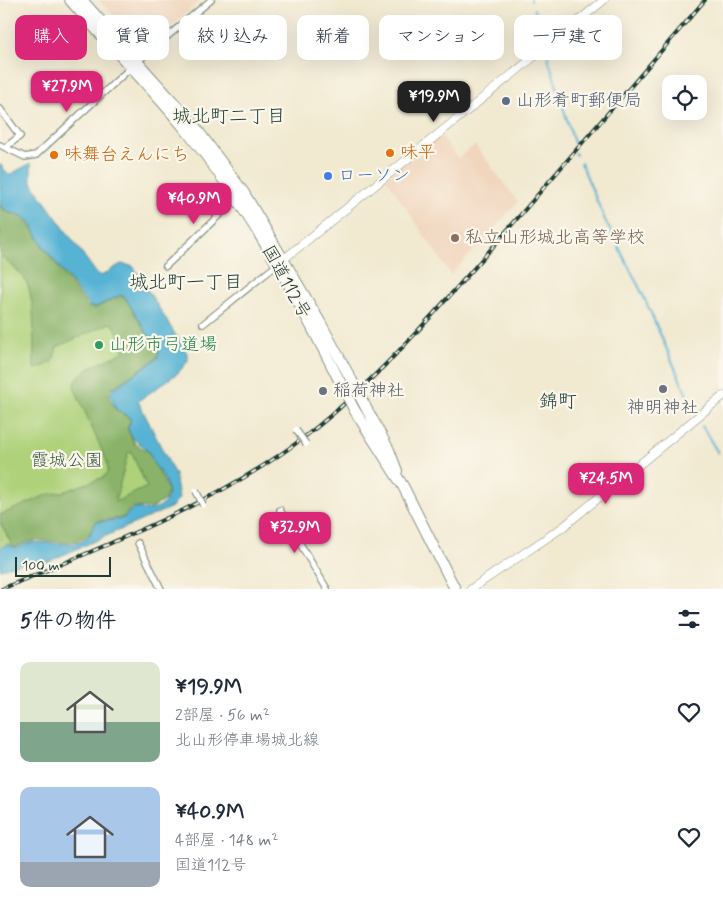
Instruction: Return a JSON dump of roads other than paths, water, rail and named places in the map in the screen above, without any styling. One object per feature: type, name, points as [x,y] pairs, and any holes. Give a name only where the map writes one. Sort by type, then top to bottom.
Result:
[{"type":"highway","name":"国道112号","points":[[70,0],[193,124],[244,193],[390,450],[403,486]]},
{"type":"highway","name":"国道112号","points":[[82,0],[135,64],[281,261],[355,411],[403,486],[455,589]]},
{"type":"main road","points":[[281,261],[604,0]]},
{"type":"main road","points":[[471,589],[562,527],[723,396]]},
{"type":"street","points":[[3,146],[26,158],[36,155],[135,64],[210,0]]},
{"type":"street","points":[[0,109],[20,136],[3,146]]},
{"type":"street","points":[[166,266],[236,199]]},
{"type":"street","points":[[203,324],[281,261]]},
{"type":"street","points":[[296,430],[306,444]]},
{"type":"street","points":[[196,491],[203,505]]},
{"type":"street","points":[[280,510],[327,589]]},
{"type":"street","points":[[138,543],[161,589]]},
{"type":"water","points":[[31,163],[31,179],[35,188],[97,274],[101,276],[121,264],[133,266],[188,355],[188,361],[178,373],[138,401],[175,475],[179,498],[172,507],[47,562],[29,561],[0,569],[0,548],[8,544],[15,548],[37,542],[67,544],[80,542],[88,537],[97,522],[124,518],[133,508],[148,510],[157,508],[164,504],[168,492],[164,479],[153,463],[149,452],[130,433],[128,428],[131,421],[129,417],[116,409],[110,395],[113,389],[158,358],[159,352],[125,297],[120,295],[96,307],[90,307],[43,246],[30,222],[24,217],[7,211],[0,205],[0,164],[9,175]]},
{"type":"waterway","points":[[534,9],[536,15]]},
{"type":"waterway","points":[[549,60],[574,143]]},
{"type":"waterway","points":[[581,163],[605,220],[643,295],[693,409]]},
{"type":"waterway","points":[[702,426],[718,453]]},
{"type":"railway","points":[[2,589],[120,539],[199,502],[237,482],[307,435],[380,370],[447,298],[705,0]]},
{"type":"place","name":"山形肴町郵便局","points":[[506,101]]},
{"type":"place","name":"味平","points":[[390,153]]},
{"type":"place","name":"味舞台えんにち","points":[[54,155]]},
{"type":"place","name":"ローソン","points":[[328,176]]},
{"type":"place","name":"私立山形城北高等学校","points":[[455,238]]},
{"type":"place","name":"山形市弓道場","points":[[99,345]]},
{"type":"place","name":"神明神社","points":[[663,389]]},
{"type":"place","name":"稲荷神社","points":[[323,391]]},
{"type":"district","name":"城北町二丁目","points":[[229,116]]},
{"type":"district","name":"城北町一丁目","points":[[186,282]]},
{"type":"district","name":"錦町","points":[[558,401]]},
{"type":"park label","name":"霞城公園","points":[[67,461]]}]
